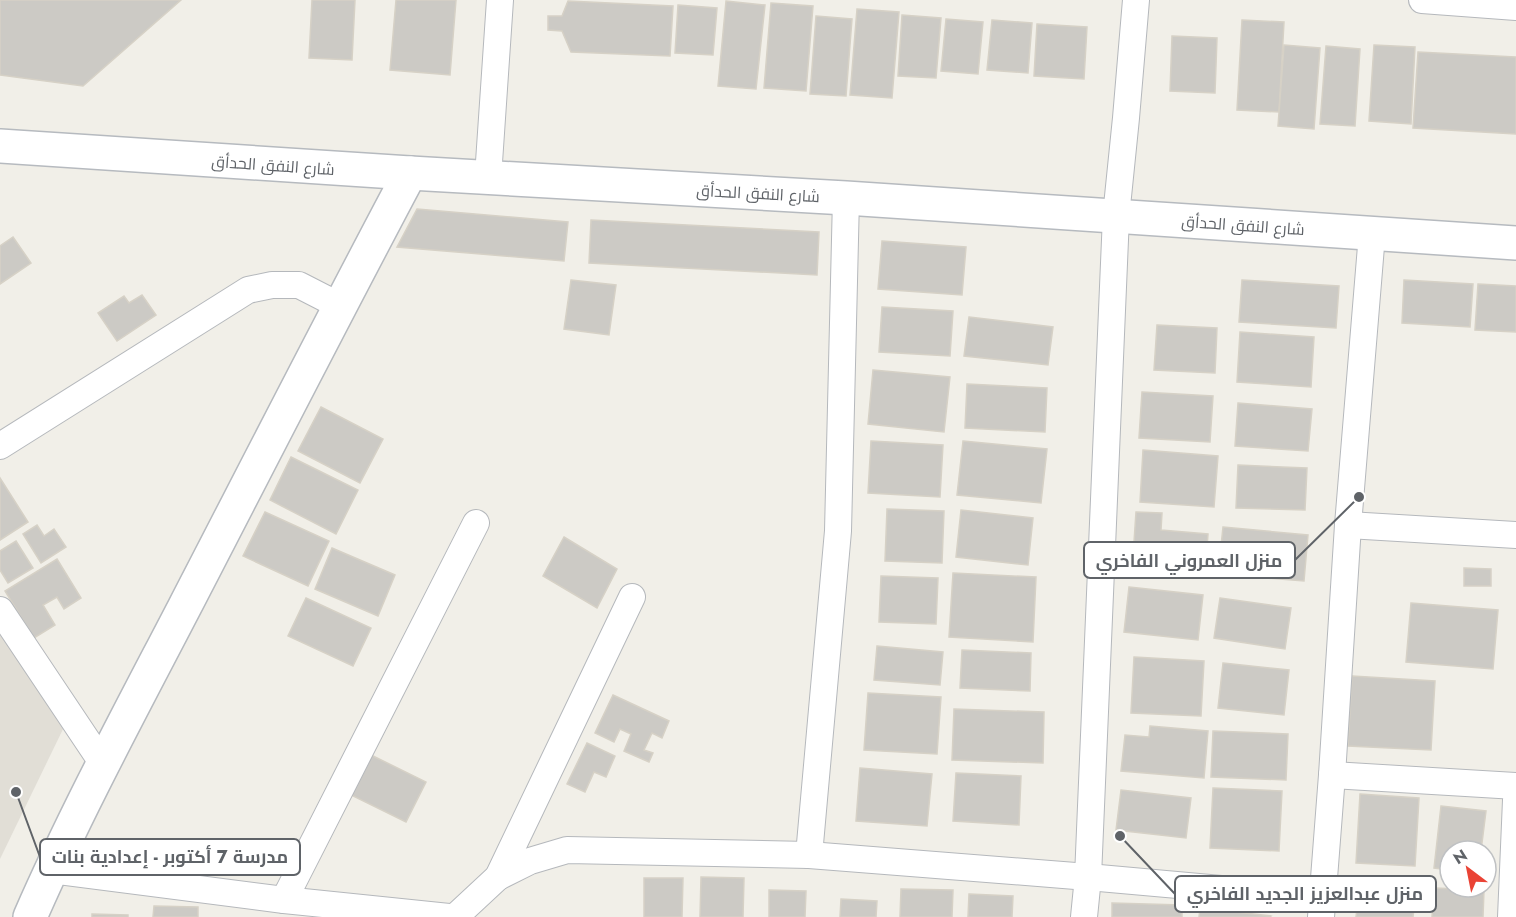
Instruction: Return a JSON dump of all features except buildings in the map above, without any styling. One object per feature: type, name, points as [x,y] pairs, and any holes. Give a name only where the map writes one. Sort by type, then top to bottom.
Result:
[{"type":"main road","name":"شارع النفق الحدأق","points":[[0,146],[846,198],[1516,243]]},
{"type":"main road","points":[[30,917],[104,764],[410,173]]},
{"type":"street","points":[[488,177],[500,0]]},
{"type":"street","points":[[1084,917],[1088,877],[1116,216],[1136,0]]},
{"type":"street","points":[[1422,0],[1516,7]]},
{"type":"street","points":[[809,855],[838,531],[846,198]]},
{"type":"street","points":[[455,917],[498,877],[530,861],[567,850],[809,855],[1088,877],[1321,907],[1348,525],[1372,234]]},
{"type":"street","points":[[0,446],[249,290],[272,285],[299,285],[340,306]]},
{"type":"street","points":[[284,900],[476,524]]},
{"type":"street","points":[[1348,525],[1516,536]]},
{"type":"street","points":[[498,877],[632,597]]},
{"type":"street","points":[[0,610],[104,764]]},
{"type":"street","points":[[1332,776],[1516,786]]},
{"type":"street","points":[[1511,917],[1516,800]]},
{"type":"street","points":[[51,870],[284,900],[449,917]]},
{"type":"shaded area","points":[[0,634],[65,725],[0,859]]},
{"type":"place","name":"منزل العمروني الفاخري","points":[[1359,497]]},
{"type":"place","name":"مدرسة 7 أكتوبر - إعدادية بنات","points":[[16,792]]},
{"type":"place","name":"منزل عبدالعزيز الجديد الفاخري","points":[[1120,836]]}]
